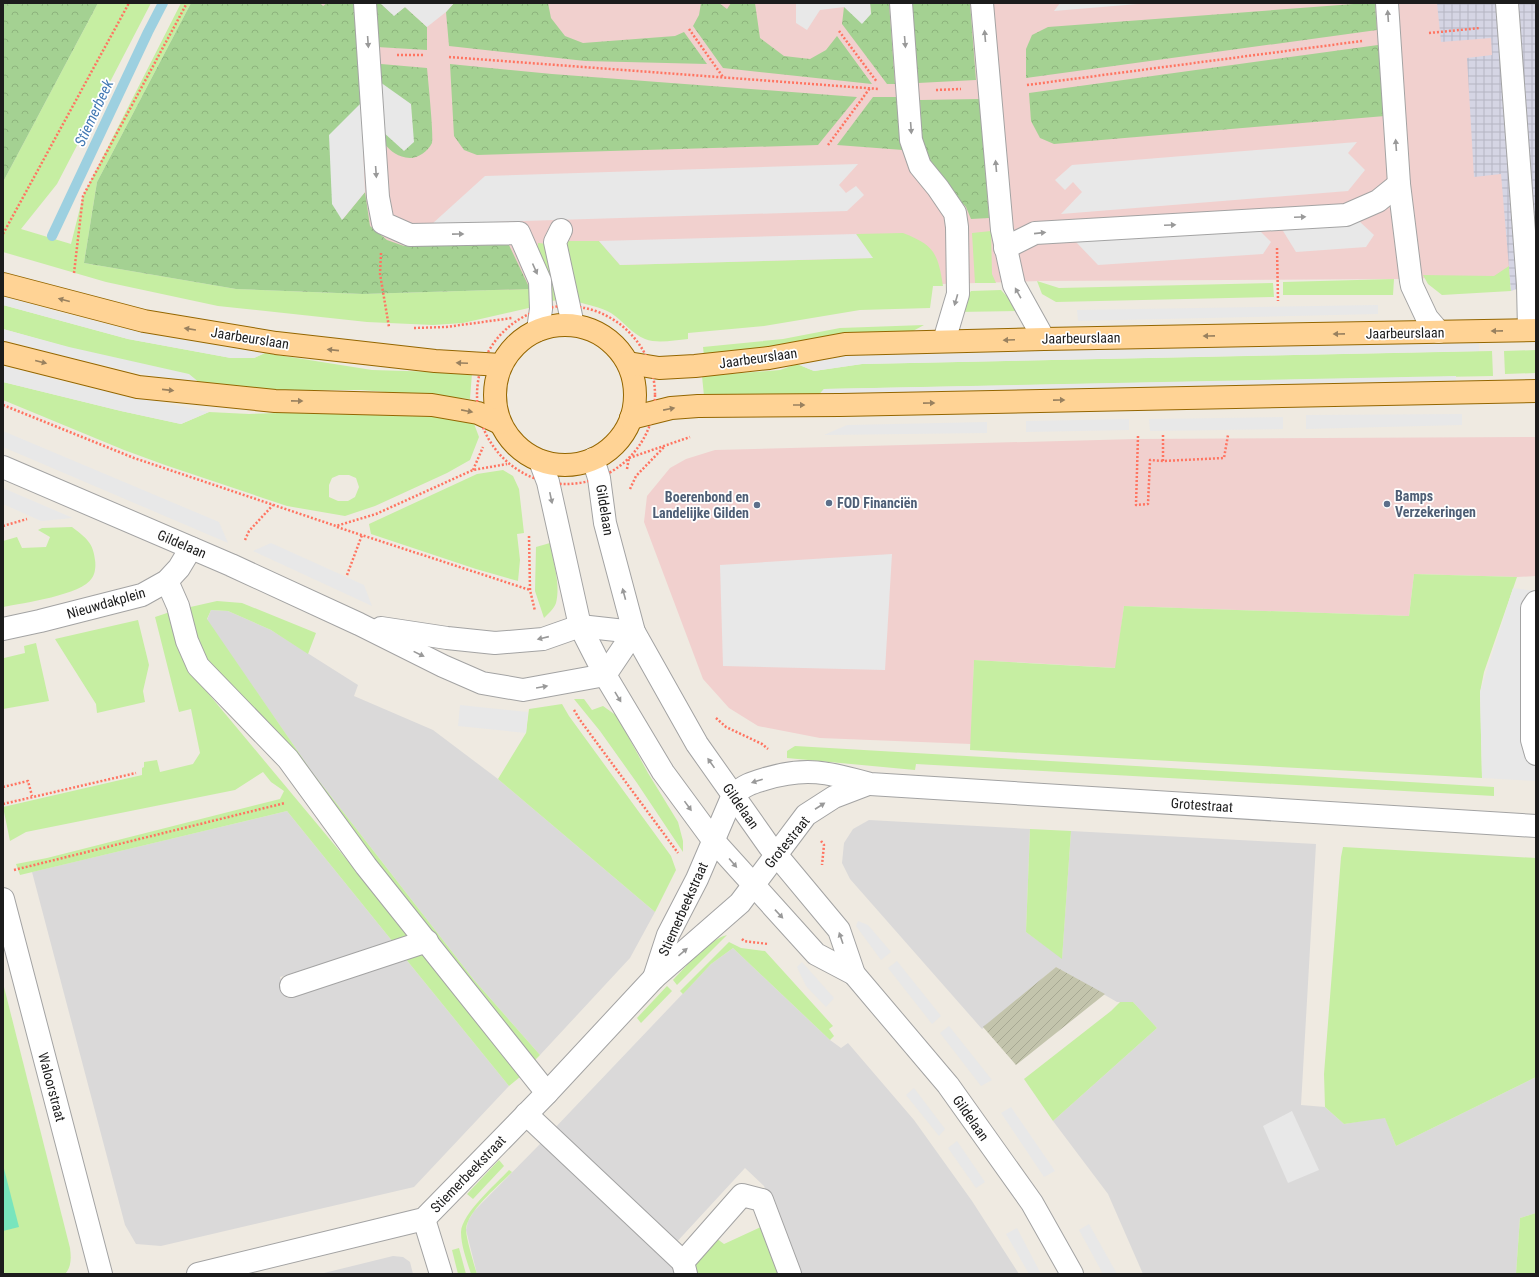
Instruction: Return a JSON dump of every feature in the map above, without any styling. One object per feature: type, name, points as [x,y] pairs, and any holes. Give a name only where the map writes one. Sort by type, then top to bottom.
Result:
[{"type":"main road","name":"Jaarbeurslaan","points":[[3,284],[144,321],[253,339],[435,361],[501,365]]},
{"type":"main road","points":[[3,353],[138,387],[275,401],[432,405],[478,413],[494,430],[512,441],[520,450],[540,461],[558,465],[576,464],[593,459],[610,449],[622,435],[631,418],[635,400],[634,381],[628,363],[618,349],[605,338],[590,330],[573,325],[556,326],[538,330],[523,338],[510,350],[501,365],[495,384],[494,430]]},
{"type":"main road","name":"Jaarbeurslaan","points":[[628,363],[659,368],[695,366],[769,358],[846,344],[1533,330]]},
{"type":"main road","points":[[631,418],[671,408],[698,406],[840,405],[1536,391]]},
{"type":"street","points":[[365,3],[378,197],[383,223],[410,235],[519,233],[540,281],[541,309],[538,330]]},
{"type":"street","points":[[902,3],[912,140],[920,166],[938,188],[955,213],[956,220],[958,294],[944,342]]},
{"type":"street","points":[[982,3],[1002,230],[1005,248],[1014,285],[1044,339]]},
{"type":"street","points":[[1387,3],[1399,184],[1412,286],[1427,318],[1439,332]]},
{"type":"street","points":[[1506,3],[1528,285],[1533,330]]},
{"type":"street","points":[[1005,248],[1034,233],[1346,215],[1378,201],[1399,184]]},
{"type":"street","points":[[561,230],[555,242],[573,325]]},
{"type":"street","name":"Gildelaan","points":[[593,459],[599,478],[605,523],[634,632],[697,744],[775,855],[839,930],[854,974],[948,1085],[1032,1203],[1072,1274]]},
{"type":"street","name":"Gildelaan","points":[[540,461],[548,482],[580,626],[605,675],[663,772],[713,840],[816,954],[854,974]]},
{"type":"street","name":"Gildelaan","points":[[3,467],[231,565],[359,624],[443,666],[482,683],[523,690],[605,675]]},
{"type":"street","name":"Nieuwdakplein","points":[[3,629],[40,621],[142,594],[168,581],[179,568],[190,548]]},
{"type":"street","points":[[168,581],[178,606],[187,641],[198,666],[288,759],[366,866],[547,1093]]},
{"type":"street","points":[[1536,602],[1532,608],[1532,740],[1536,754]]},
{"type":"street","name":"Gildelaan","points":[[359,624],[495,644],[543,639],[580,626],[634,632]]},
{"type":"street","points":[[605,675],[634,632]]},
{"type":"street","name":"Grotestraat","points":[[733,795],[744,786],[785,773],[819,772],[842,776],[868,784],[1536,826]]},
{"type":"street","name":"Grotestraat","points":[[753,886],[806,815],[834,798],[868,784]]},
{"type":"street","points":[[713,840],[733,795]]},
{"type":"street","name":"Stiemerbeekstraat","points":[[654,978],[668,935],[697,879],[713,840]]},
{"type":"street","name":"Stiemerbeekstraat","points":[[198,1274],[424,1219],[547,1093],[654,978],[740,902],[753,886]]},
{"type":"street","name":"Waloorstraat","points":[[3,899],[101,1274]]},
{"type":"street","points":[[291,986],[427,941]]},
{"type":"street","points":[[526,1114],[684,1268],[742,1195],[762,1200],[790,1274]]},
{"type":"street","points":[[424,1219],[440,1274]]},
{"type":"path","points":[[3,234],[129,3]]},
{"type":"path","points":[[73,280],[83,196],[187,3]]},
{"type":"path","points":[[1429,33],[1508,26]]},
{"type":"path","points":[[690,29],[723,77]]},
{"type":"path","points":[[449,57],[883,89],[839,31]]},
{"type":"path","points":[[1027,85],[1369,40]]},
{"type":"path","points":[[394,55],[425,55]]},
{"type":"path","points":[[828,145],[870,88]]},
{"type":"path","points":[[933,90],[968,89]]},
{"type":"path","points":[[382,326],[390,327],[380,274],[383,223]]},
{"type":"path","points":[[1277,256],[1278,301]]},
{"type":"path","points":[[413,328],[458,326],[510,317],[519,319]]},
{"type":"path","points":[[3,405],[134,458],[530,590],[536,618]]},
{"type":"path","points":[[473,470],[494,430]]},
{"type":"path","points":[[1163,435],[1163,461]]},
{"type":"path","points":[[1138,436],[1136,505],[1148,504],[1150,460],[1163,461],[1224,458],[1228,435]]},
{"type":"path","points":[[627,471],[629,458],[693,437]]},
{"type":"path","points":[[627,496],[636,476],[657,452],[666,445]]},
{"type":"path","points":[[336,526],[376,514],[473,470],[507,464]]},
{"type":"path","points":[[245,540],[249,531],[273,505]]},
{"type":"path","points":[[3,526],[27,519]]},
{"type":"path","points":[[347,575],[362,535]]},
{"type":"path","points":[[572,706],[580,720],[681,858]]},
{"type":"path","points":[[716,717],[726,727],[762,744],[773,754]]},
{"type":"path","points":[[3,804],[32,796],[136,773]]},
{"type":"path","points":[[3,787],[28,781],[32,796]]},
{"type":"path","points":[[14,870],[315,796]]},
{"type":"shaded area","points":[[308,3],[1536,3],[1536,275],[1398,279],[1040,281],[519,297],[400,258],[322,222]]},
{"type":"shaded area","points":[[380,3],[454,3],[446,12],[427,27],[405,7],[394,16]]},
{"type":"shaded area","points":[[796,3],[870,3],[871,14],[862,24],[844,7],[820,10],[807,30],[796,23]]},
{"type":"shaded area","points":[[1060,3],[1150,3],[1054,11]]},
{"type":"shaded area","points":[[1437,3],[1536,3],[1536,286],[1528,285],[1511,291],[1501,174],[1474,177],[1467,58],[1492,55],[1491,38],[1441,42]]},
{"type":"shaded area","points":[[380,82],[411,104],[414,142],[404,151],[383,132]]},
{"type":"shaded area","points":[[361,103],[365,192],[342,220],[332,204],[329,135]]},
{"type":"shaded area","points":[[1357,142],[1348,153],[1365,170],[1348,191],[1061,214],[1082,192],[1073,182],[1065,190],[1055,180],[1072,165]]},
{"type":"shaded area","points":[[858,164],[839,185],[846,193],[856,186],[864,195],[847,211],[432,224],[485,176]]},
{"type":"shaded area","points":[[1358,220],[1374,235],[1366,247],[1296,252],[1280,226]]},
{"type":"shaded area","points":[[1259,230],[1271,242],[1263,254],[1098,265],[1076,242]]},
{"type":"shaded area","points":[[856,234],[873,258],[620,265],[599,241]]},
{"type":"shaded area","points":[[3,295],[57,312],[123,328],[265,353],[254,358],[231,358],[128,339],[3,305]]},
{"type":"shaded area","points":[[1378,305],[1378,314],[1078,321],[1077,310]]},
{"type":"shaded area","points":[[3,329],[69,347],[189,374],[200,383],[143,374],[58,355],[3,339]]},
{"type":"shaded area","points":[[1479,340],[1479,351],[862,364],[814,371],[797,364],[830,356],[880,352]]},
{"type":"shaded area","points":[[3,366],[72,384],[209,412],[181,424],[121,411],[3,382]]},
{"type":"shaded area","points":[[1456,376],[1456,387],[817,397],[824,389]]},
{"type":"shaded area","points":[[1462,414],[1462,425],[1306,429],[1306,415]]},
{"type":"shaded area","points":[[1283,417],[1283,429],[1150,431],[1149,419]]},
{"type":"shaded area","points":[[1129,419],[1129,430],[1026,432],[1026,421]]},
{"type":"shaded area","points":[[987,422],[987,433],[824,435],[847,425]]},
{"type":"shaded area","points":[[3,431],[219,522],[228,543],[3,447]]},
{"type":"shaded area","points":[[1536,437],[1536,576],[1517,577],[1414,574],[1409,616],[1124,606],[1116,668],[974,660],[971,744],[820,738],[758,726],[729,708],[703,679],[644,522],[647,496],[670,468],[686,459],[715,450],[1136,439]]},
{"type":"shaded area","points":[[3,488],[73,518],[41,521],[3,504]]},
{"type":"shaded area","points":[[271,543],[364,585],[372,606],[253,551]]},
{"type":"shaded area","points":[[892,554],[885,670],[723,666],[720,565]]},
{"type":"shaded area","points":[[1513,588],[1536,591],[1536,781],[1482,778],[1480,692]]},
{"type":"shaded area","points":[[211,610],[228,611],[271,630],[358,685],[354,696],[433,730],[498,779],[655,912],[630,958],[540,1055],[474,980],[312,772],[207,620]]},
{"type":"shaded area","points":[[460,705],[528,712],[526,733],[458,726]]},
{"type":"shaded area","points":[[287,811],[393,942],[280,977],[287,998],[405,958],[509,1086],[414,1187],[161,1246],[136,1244],[125,1225],[32,872]]},
{"type":"shaded area","points":[[869,820],[1030,829],[1026,932],[1062,958],[1071,831],[1316,844],[1301,1105],[1325,1107],[1344,1124],[1385,1117],[1396,1146],[1536,1077],[1536,1213],[1520,1218],[1516,1274],[1143,1274],[1108,1194],[1053,1121],[1157,1028],[1133,1002],[1117,1002],[1056,967],[982,1029],[850,879],[842,863],[844,843],[853,829]]},
{"type":"shaded area","points":[[858,921],[868,925],[891,952],[881,960],[856,926]]},
{"type":"shaded area","points":[[733,948],[830,1040],[841,1048],[848,1043],[914,1120],[972,1201],[1019,1274],[798,1274],[764,1186],[745,1168],[673,1246],[552,1131],[711,964]]},
{"type":"shaded area","points":[[897,961],[941,1016],[932,1024],[888,968]]},
{"type":"shaded area","points":[[802,962],[834,998],[826,1007],[806,986],[797,967]]},
{"type":"shaded area","points":[[1056,967],[1105,994],[1016,1065],[983,1027]]},
{"type":"shaded area","points":[[949,1026],[992,1080],[981,1086],[940,1033]]},
{"type":"shaded area","points":[[914,1088],[945,1129],[939,1136],[906,1095]]},
{"type":"shaded area","points":[[1011,1107],[1055,1171],[1044,1177],[1001,1113]]},
{"type":"shaded area","points":[[1292,1111],[1319,1170],[1288,1183],[1263,1126]]},
{"type":"shaded area","points":[[957,1141],[985,1182],[976,1188],[948,1148]]},
{"type":"shaded area","points":[[541,1143],[674,1262],[677,1274],[477,1274],[466,1230],[468,1221],[474,1211]]},
{"type":"shaded area","points":[[1089,1224],[1117,1274],[1103,1274],[1079,1230]]},
{"type":"shaded area","points":[[1017,1228],[1041,1274],[1029,1274],[1006,1234]]},
{"type":"shaded area","points":[[393,1256],[403,1257],[410,1262],[413,1274],[320,1274]]},
{"type":"green space","points":[[3,3],[98,3],[3,182]]},
{"type":"green space","points":[[98,3],[151,3],[57,184],[21,229],[71,244],[83,196],[181,3],[191,3],[97,182],[84,263],[236,289],[363,294],[530,289],[533,307],[463,323],[433,325],[367,322],[218,306],[106,282],[3,252],[3,182]]},
{"type":"green space","points":[[191,3],[320,3],[323,6],[327,3],[357,3],[361,103],[343,219],[365,192],[370,226],[387,240],[404,246],[509,245],[530,289],[363,294],[236,289],[84,263],[97,182]]},
{"type":"green space","points":[[375,3],[380,3],[394,15],[405,7],[427,27],[427,50],[377,47]]},
{"type":"green space","points":[[454,3],[548,3],[551,18],[565,36],[583,43],[675,36],[684,32],[707,64],[585,61],[449,46],[446,12]]},
{"type":"green space","points":[[701,3],[719,3],[727,9],[731,3],[755,3],[760,38],[784,56],[810,59],[826,50],[837,36],[872,84],[723,68],[693,26],[699,15]]},
{"type":"green space","points":[[870,3],[889,3],[895,84],[887,84],[842,24],[844,7],[871,14]]},
{"type":"green space","points":[[911,3],[970,3],[976,80],[918,83]]},
{"type":"green space","points":[[1375,3],[1377,30],[1026,78],[1026,49],[1032,35],[1048,27]]},
{"type":"green space","points":[[1378,45],[1385,116],[1054,144],[1040,138],[1031,121],[1029,93]]},
{"type":"green space","points":[[381,64],[427,68],[432,120],[432,143],[426,151],[417,157],[410,158],[398,155],[389,149],[384,143],[380,82]]},
{"type":"green space","points":[[450,64],[552,74],[857,97],[818,145],[477,155],[464,150],[454,136]]},
{"type":"green space","points":[[873,97],[899,97],[903,150],[837,145]]},
{"type":"green space","points":[[980,99],[989,218],[971,219],[966,207],[928,166],[922,146],[920,100]]},
{"type":"green space","points":[[991,231],[992,274],[996,283],[975,283],[972,233]]},
{"type":"green space","points":[[903,233],[928,246],[933,252],[939,265],[943,286],[933,286],[930,308],[860,310],[764,326],[688,333],[688,339],[661,341],[640,337],[611,313],[578,302],[564,241],[599,241],[620,265],[872,258],[856,234]]},
{"type":"green space","points":[[538,243],[548,244],[561,300],[549,301],[537,257]]},
{"type":"green space","points":[[1509,266],[1511,291],[1442,295],[1428,284],[1423,275],[1494,276]]},
{"type":"green space","points":[[1394,279],[1393,295],[1283,295],[1283,282]]},
{"type":"green space","points":[[1037,281],[1059,288],[1273,283],[1274,297],[1056,302],[1042,294]]},
{"type":"green space","points":[[1001,290],[1020,311],[957,312],[971,291]]},
{"type":"green space","points":[[3,305],[128,339],[231,358],[254,358],[265,353],[372,370],[472,373],[470,399],[361,390],[252,390],[201,385],[3,329]]},
{"type":"green space","points":[[924,325],[913,331],[847,335],[763,350],[704,356],[703,347],[783,339],[840,328]]},
{"type":"green space","points":[[1536,350],[1536,373],[1505,374],[1504,351]]},
{"type":"green space","points":[[1492,351],[1493,376],[824,389],[817,397],[704,396],[702,376],[780,370],[797,364],[814,371],[862,364]]},
{"type":"green space","points":[[3,382],[181,424],[209,412],[249,414],[308,412],[441,417],[473,421],[479,437],[470,460],[447,473],[375,506],[345,516],[287,506],[165,465],[124,450],[3,400]],"holes":[[[339,475],[349,475],[356,478],[359,487],[355,497],[348,501],[338,501],[329,497],[329,485],[332,478]]]},
{"type":"green space","points":[[503,470],[513,476],[519,489],[524,533],[517,534],[520,560],[518,581],[476,569],[371,534],[369,524],[477,474]]},
{"type":"green space","points":[[72,527],[88,541],[93,549],[95,572],[92,578],[86,584],[65,594],[3,607],[3,541],[17,537],[22,548],[46,547],[50,537],[38,530],[42,528]]},
{"type":"green space","points":[[550,543],[558,589],[556,603],[544,618],[535,591],[536,547]]},
{"type":"green space","points":[[1414,574],[1517,577],[1484,672],[1480,692],[1482,778],[970,750],[974,660],[1115,668],[1124,606],[1409,616]]},
{"type":"green space","points":[[217,601],[242,603],[316,633],[308,654],[271,630],[228,611],[211,610],[207,619],[312,772],[474,980],[540,1055],[535,1060],[442,946],[345,821],[197,648],[186,608]]},
{"type":"green space","points":[[170,612],[179,650],[192,674],[413,939],[393,942],[287,811],[20,875],[16,864],[47,858],[280,799],[284,791],[271,782],[263,772],[235,790],[26,832],[10,841],[3,807],[142,775],[144,762],[157,760],[160,772],[193,764],[200,753],[191,709],[179,712],[155,617]]},
{"type":"green space","points":[[138,620],[149,665],[143,691],[145,702],[97,713],[96,704],[55,639]]},
{"type":"green space","points":[[36,643],[49,701],[3,709],[3,655],[4,658],[25,653],[24,646]]},
{"type":"green space","points":[[574,699],[584,699],[592,710],[603,706],[617,716],[648,773],[678,822],[683,841],[683,852],[600,731]]},
{"type":"green space","points":[[562,704],[569,716],[671,856],[676,870],[655,912],[498,779],[526,733],[529,709]]},
{"type":"green space","points":[[795,746],[1494,787],[1494,796],[916,764],[915,770],[787,758],[787,751]]},
{"type":"green space","points":[[1030,829],[1071,831],[1062,959],[1026,932]]},
{"type":"green space","points":[[1343,847],[1536,858],[1536,1077],[1396,1146],[1385,1118],[1344,1124],[1325,1107],[1324,1074]]},
{"type":"green space","points":[[727,935],[677,985],[673,980],[698,954],[712,942]]},
{"type":"green space","points":[[729,942],[741,948],[765,951],[833,1026],[829,1029],[834,1036],[830,1040],[733,948],[711,964],[683,994],[680,991]]},
{"type":"green space","points":[[425,953],[520,1077],[509,1086],[405,958]]},
{"type":"green space","points":[[3,983],[70,1248],[70,1265],[65,1274],[3,1274]]},
{"type":"green space","points":[[667,986],[672,991],[641,1023],[637,1018]]},
{"type":"green space","points":[[1120,1002],[1133,1002],[1157,1028],[1053,1121],[1024,1079],[1111,1011]]},
{"type":"green space","points":[[499,1160],[504,1166],[473,1199],[467,1194]]},
{"type":"green space","points":[[3,1165],[19,1227],[3,1231]]},
{"type":"green space","points":[[509,1170],[512,1172],[478,1206],[468,1222],[466,1233],[477,1274],[471,1274],[462,1243],[461,1232],[463,1224],[473,1208]]},
{"type":"green space","points":[[1536,1213],[1536,1274],[1516,1274],[1520,1218]]},
{"type":"green space","points":[[763,1226],[783,1274],[693,1274],[689,1265],[716,1238],[724,1244]]},
{"type":"green space","points":[[459,1248],[466,1274],[458,1274],[452,1250]]},
{"type":"waterway","name":"Stiemerbeek","points":[[52,236],[163,3]]},
{"type":"place","name":"FOD Financiën","points":[[829,503]]},
{"type":"place","name":"Bamps Verzekeringen","points":[[1387,504]]},
{"type":"place","name":"Boerenbond en Landelijke Gilden","points":[[757,505]]}]
